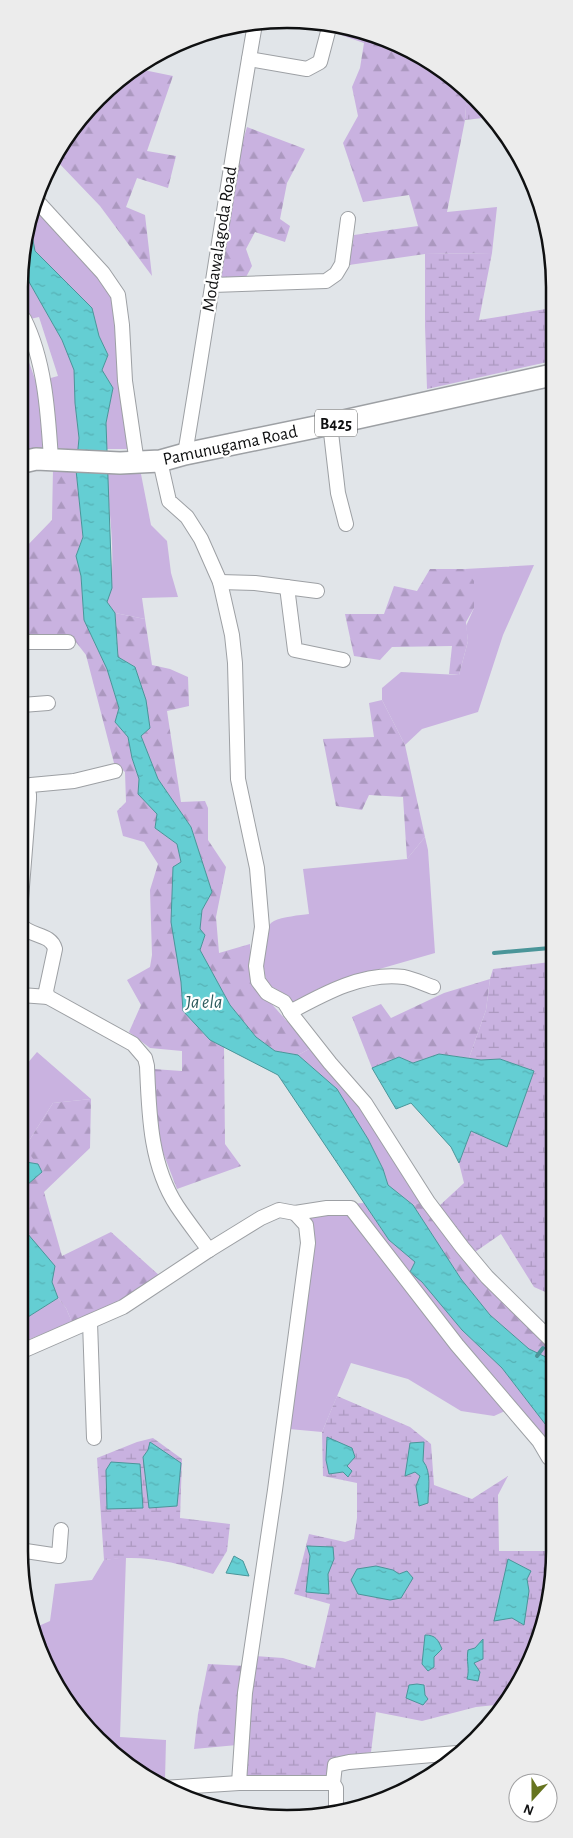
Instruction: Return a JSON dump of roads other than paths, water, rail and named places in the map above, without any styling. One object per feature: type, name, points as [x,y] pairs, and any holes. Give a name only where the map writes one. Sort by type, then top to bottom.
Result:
[{"type":"main road","name":"Pamunugama Road","points":[[28,460],[51,459],[128,463],[160,461],[546,376]]},
{"type":"street","name":"Modawalagoda Road","points":[[185,454],[253,30]]},
{"type":"street","points":[[249,59],[308,69],[320,62],[328,31]]},
{"type":"street","points":[[40,205],[103,273],[118,295],[122,325],[128,463]]},
{"type":"street","points":[[213,285],[326,281],[336,274],[342,264],[348,219]]},
{"type":"street","points":[[28,331],[38,360],[48,401],[51,459]]},
{"type":"street","points":[[330,424],[338,493],[346,524]]},
{"type":"street","points":[[160,461],[169,501],[187,517],[201,539],[220,582],[233,644],[238,779],[257,868],[260,899],[262,927],[256,966],[258,981],[267,993],[284,1002],[330,1063],[365,1103],[428,1202],[462,1247],[487,1277],[546,1335]]},
{"type":"street","points":[[220,582],[255,583],[318,591]]},
{"type":"street","points":[[287,587],[295,650],[343,660]]},
{"type":"street","points":[[28,642],[68,642]]},
{"type":"street","points":[[28,705],[48,703]]},
{"type":"street","points":[[28,786],[74,781],[115,771]]},
{"type":"street","points":[[28,794],[28,812]]},
{"type":"street","points":[[28,931],[46,937],[54,944],[55,949],[46,991],[48,997]]},
{"type":"street","points":[[290,1012],[322,995],[370,977],[405,977],[434,987]]},
{"type":"street","points":[[28,996],[48,997],[133,1044],[145,1058],[151,1130],[158,1162],[176,1204],[209,1250]]},
{"type":"street","points":[[28,1349],[124,1307],[209,1250],[279,1210],[295,1213],[327,1208],[352,1208],[457,1345],[546,1454]]},
{"type":"street","points":[[239,1783],[246,1693],[308,1243],[306,1225],[295,1213]]},
{"type":"street","points":[[90,1322],[94,1438]]},
{"type":"street","points":[[28,1551],[59,1556],[61,1530]]},
{"type":"street","points":[[336,1806],[336,1788],[333,1783],[335,1765],[349,1762],[448,1754]]},
{"type":"street","points":[[178,1787],[239,1783],[333,1783]]},
{"type":"water","name":"Ja ela","points":[[32,236],[35,251],[92,308],[99,336],[108,355],[102,370],[113,388],[106,423],[112,588],[107,602],[115,613],[118,657],[135,667],[146,700],[150,728],[141,736],[158,779],[191,827],[212,892],[202,910],[200,929],[205,935],[200,950],[230,1005],[256,1037],[275,1051],[298,1055],[337,1089],[368,1139],[383,1169],[388,1185],[413,1205],[461,1279],[490,1315],[529,1349],[546,1357],[546,1425],[502,1368],[462,1330],[422,1282],[410,1272],[415,1262],[389,1240],[278,1075],[210,1040],[183,1011],[181,982],[171,922],[173,867],[181,862],[177,844],[155,828],[157,814],[138,794],[139,779],[128,737],[115,722],[119,708],[107,669],[84,620],[81,576],[76,556],[83,537],[76,470],[79,438],[74,370],[62,340],[28,280]]},
{"type":"water","points":[[439,1054],[481,1060],[500,1059],[534,1071],[507,1147],[471,1131],[459,1163],[451,1147],[411,1103],[396,1109],[372,1068],[399,1057],[413,1063]]},
{"type":"water","points":[[28,1162],[38,1164],[42,1172],[28,1184]]},
{"type":"water","points":[[28,1234],[55,1266],[52,1282],[58,1298],[28,1317]]},
{"type":"water","points":[[327,1437],[352,1448],[355,1457],[347,1466],[352,1471],[348,1477],[343,1472],[329,1474],[326,1460]]},
{"type":"water","points":[[150,1442],[181,1463],[177,1506],[149,1508],[143,1457],[148,1450]]},
{"type":"water","points":[[424,1442],[423,1461],[429,1476],[428,1503],[419,1506],[416,1486],[420,1476],[415,1472],[405,1476],[410,1443]]},
{"type":"water","points":[[111,1462],[140,1464],[143,1508],[107,1509],[106,1470]]},
{"type":"water","points":[[307,1546],[333,1547],[334,1559],[328,1574],[329,1594],[306,1592],[310,1556]]},
{"type":"water","points":[[234,1556],[243,1561],[249,1576],[226,1573]]},
{"type":"water","points":[[508,1559],[531,1571],[527,1579],[529,1591],[524,1625],[512,1618],[494,1621]]},
{"type":"water","points":[[376,1566],[393,1570],[399,1574],[407,1571],[413,1578],[401,1598],[390,1600],[358,1594],[351,1580],[357,1569]]},
{"type":"water","points":[[425,1635],[436,1639],[442,1649],[434,1657],[434,1667],[428,1671],[422,1664]]},
{"type":"water","points":[[483,1639],[483,1659],[474,1663],[480,1672],[478,1681],[467,1679],[468,1650],[475,1648]]},
{"type":"water","points":[[409,1685],[424,1685],[425,1695],[428,1699],[423,1705],[406,1698]]},
{"type":"waterway","points":[[494,953],[546,948]]},
{"type":"waterway","points":[[537,1356],[543,1348]]}]
